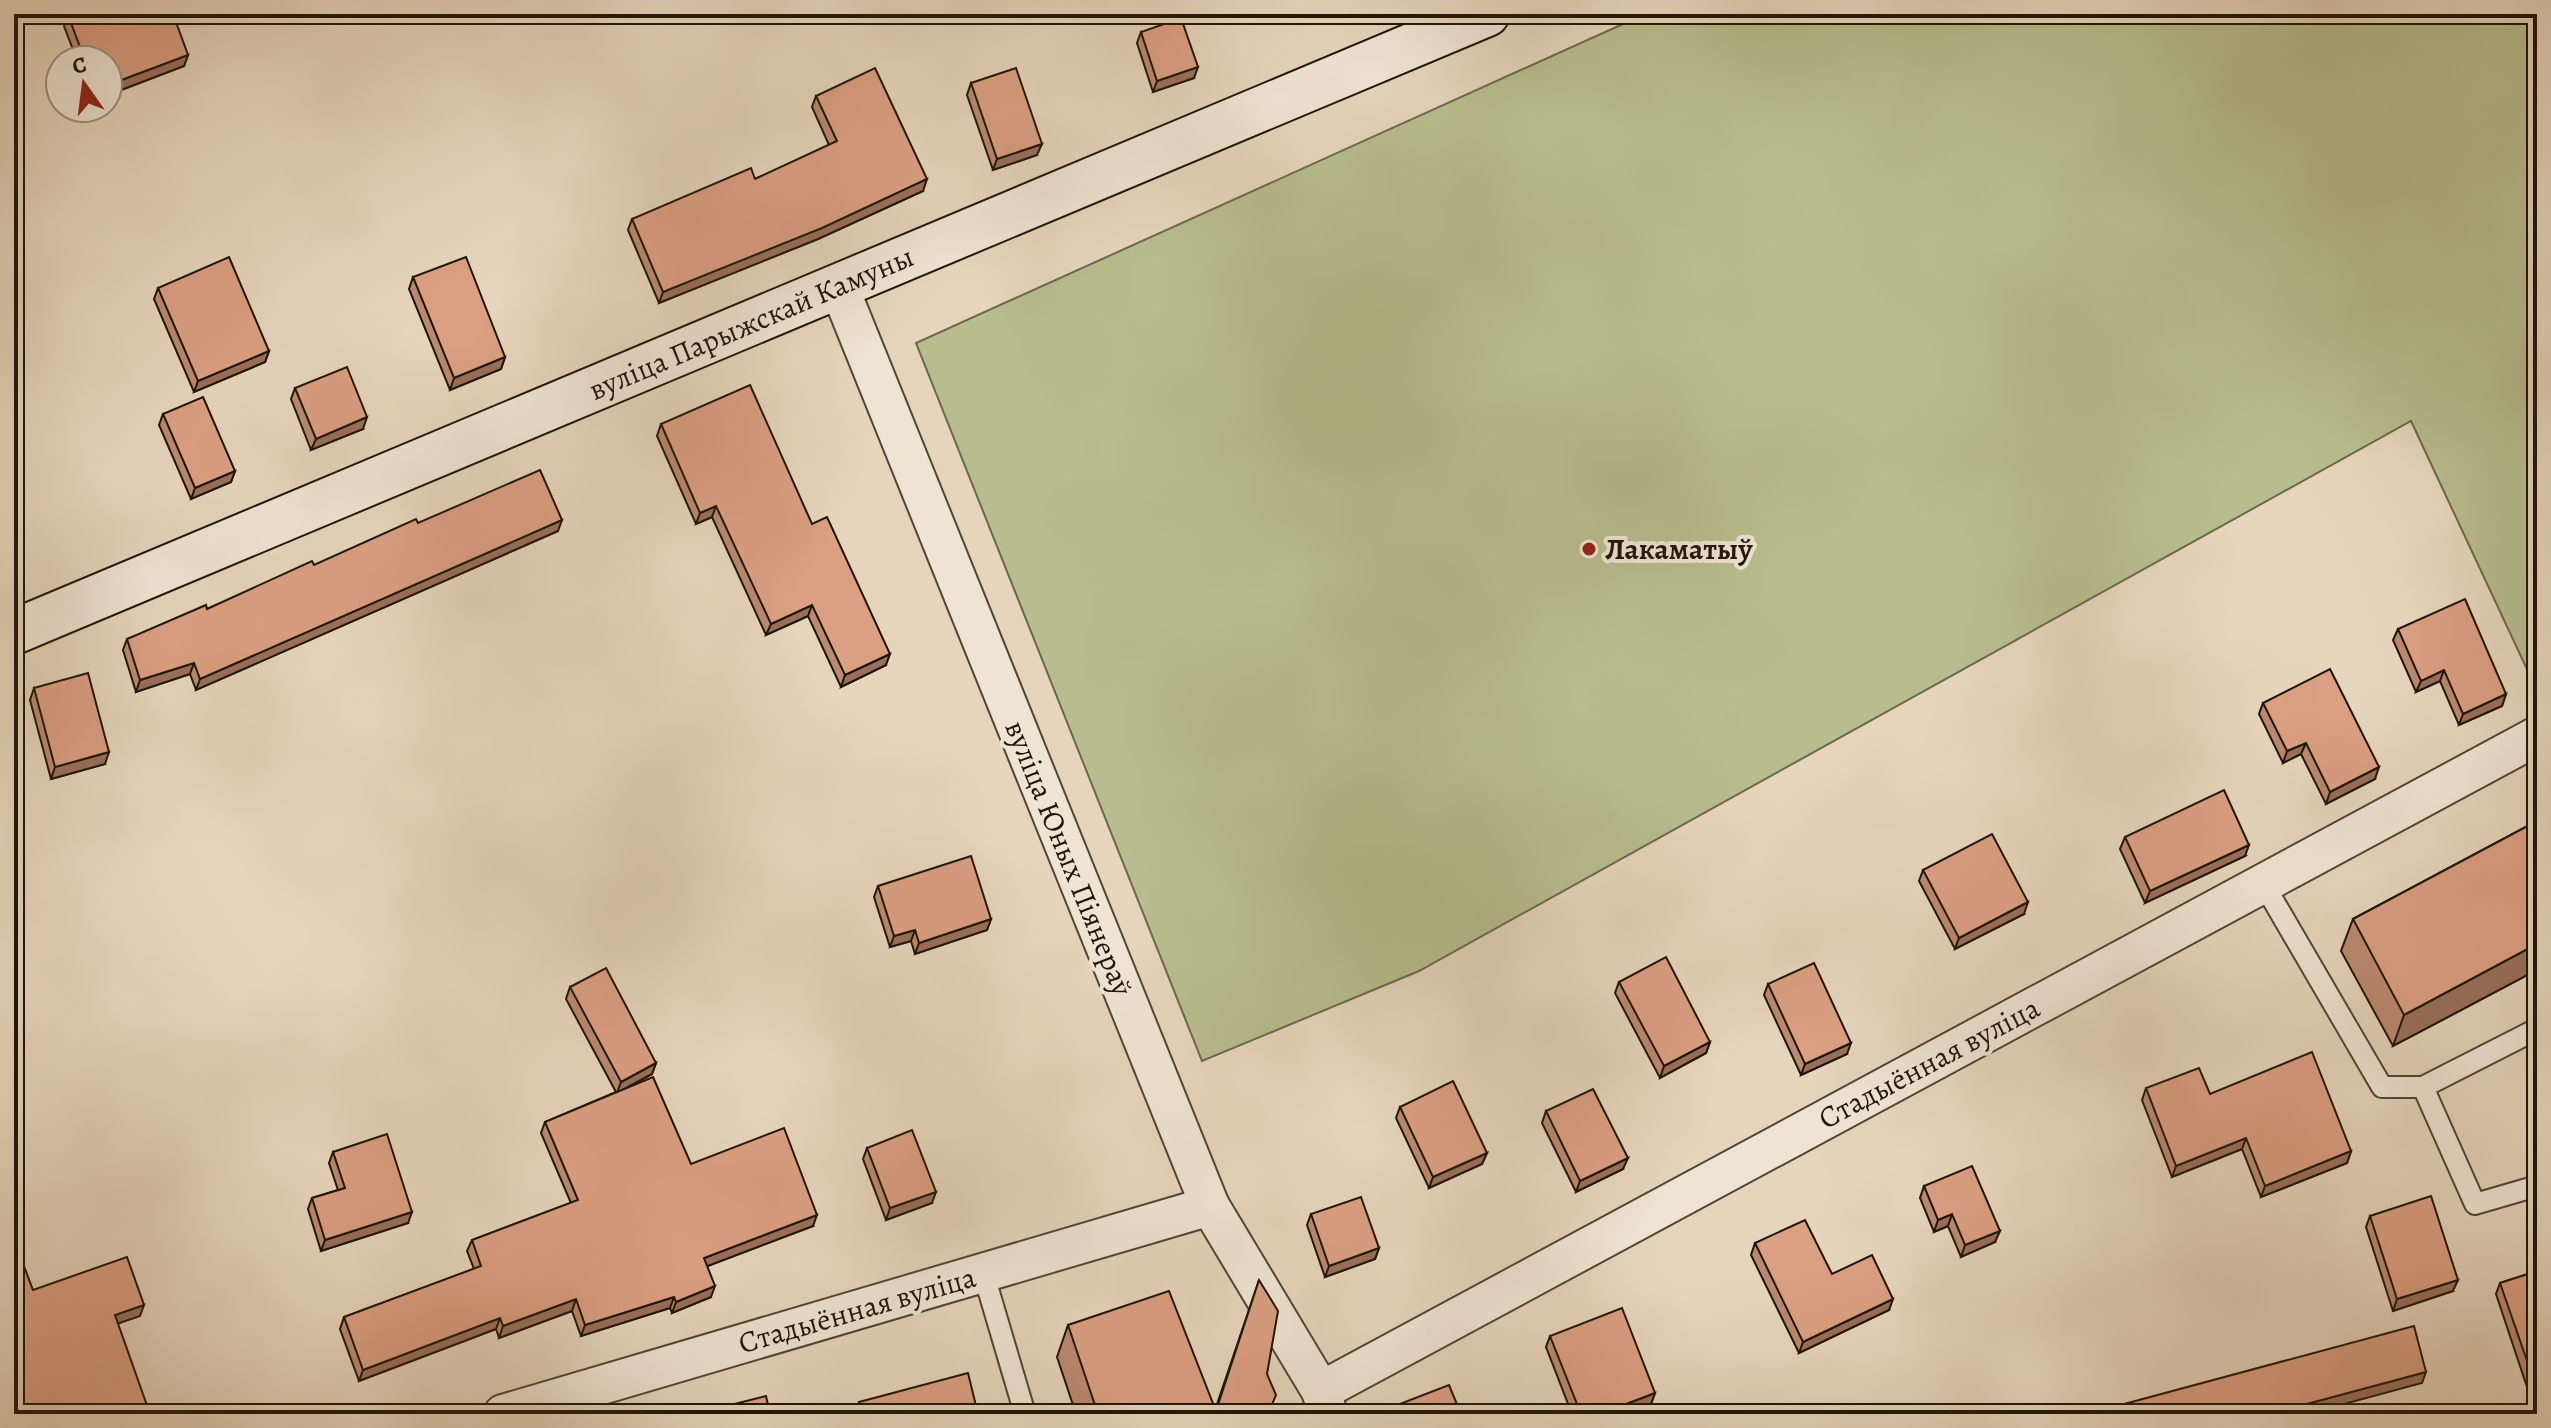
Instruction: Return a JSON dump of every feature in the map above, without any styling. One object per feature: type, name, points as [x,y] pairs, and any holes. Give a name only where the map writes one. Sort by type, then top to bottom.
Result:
[{"type":"street","name":"вуліца Парыжскай Камуны","points":[[14,632],[1487,14]]},
{"type":"street","name":"вуліца Юных Піянераў","points":[[839,287],[1210,1206],[1325,1402]]},
{"type":"street","name":"Стадыённая вуліца","points":[[1325,1402],[2263,883],[2537,736]]},
{"type":"street","name":"Стадыённая вуліца","points":[[503,1414],[1210,1206]]},
{"type":"lane","points":[[2263,883],[2382,1087],[2423,1087],[2537,1029]]},
{"type":"lane","points":[[2423,1087],[2475,1204],[2537,1186]]},
{"type":"lane","points":[[983,1272],[1025,1414]]},
{"type":"green space","name":"Лакаматыў","points":[[1645,14],[2537,14],[2537,678],[2532,680],[2411,421],[1419,971],[1202,1061],[916,343]]},
{"type":"building","points":[[173,14],[188,55],[124,79],[124,44],[79,44],[68,15]]},
{"type":"building","points":[[1181,18],[1198,67],[1157,81],[1141,32]]},
{"type":"building","points":[[875,68],[927,179],[822,228],[663,292],[632,219],[751,168],[755,179],[837,141],[816,96]]},
{"type":"building","points":[[1016,68],[1042,144],[997,159],[971,83]]},
{"type":"building","points":[[229,257],[269,351],[198,381],[158,288]]},
{"type":"building","points":[[466,257],[505,357],[454,378],[413,277]]},
{"type":"building","points":[[347,367],[367,417],[316,439],[295,388]]},
{"type":"building","points":[[750,385],[812,524],[827,517],[890,654],[845,675],[812,605],[771,624],[716,506],[700,513],[661,424]]},
{"type":"building","points":[[203,397],[235,471],[195,488],[163,414]]},
{"type":"building","points":[[540,470],[562,520],[200,679],[194,663],[140,680],[127,639],[206,605],[207,609],[312,561],[314,565],[416,519],[418,523]]},
{"type":"building","points":[[2465,599],[2506,694],[2463,714],[2444,670],[2421,681],[2398,629]]},
{"type":"building","points":[[2330,669],[2379,767],[2330,792],[2306,743],[2287,751],[2263,703]]},
{"type":"building","points":[[88,673],[109,752],[55,767],[34,688]]},
{"type":"building","points":[[2224,790],[2249,845],[2150,891],[2125,837]]},
{"type":"building","points":[[2537,821],[2537,944],[2404,1015],[2353,919]]},
{"type":"building","points":[[1992,834],[2028,902],[1959,938],[1923,870]]},
{"type":"building","points":[[971,856],[991,919],[919,943],[915,930],[894,936],[878,886]]},
{"type":"building","points":[[1666,957],[1710,1042],[1664,1066],[1619,982]]},
{"type":"building","points":[[1814,963],[1851,1043],[1805,1064],[1768,984]]},
{"type":"building","points":[[606,968],[656,1063],[621,1082],[570,987]]},
{"type":"building","points":[[2312,1052],[2351,1151],[2265,1186],[2246,1138],[2176,1166],[2146,1088],[2199,1068],[2210,1094]]},
{"type":"building","points":[[653,1077],[691,1164],[784,1128],[817,1215],[704,1258],[715,1286],[676,1302],[674,1297],[585,1325],[576,1299],[503,1326],[500,1318],[363,1370],[344,1317],[481,1266],[472,1240],[578,1200],[545,1122]]},
{"type":"building","points":[[1453,1081],[1487,1153],[1433,1177],[1400,1107]]},
{"type":"building","points":[[1593,1089],[1628,1158],[1580,1181],[1546,1111]]},
{"type":"building","points":[[912,1130],[936,1192],[890,1208],[867,1148]]},
{"type":"building","points":[[387,1134],[412,1212],[325,1240],[312,1198],[345,1188],[333,1152]]},
{"type":"building","points":[[1972,1166],[2000,1231],[1965,1245],[1952,1214],[1938,1220],[1924,1186]]},
{"type":"building","points":[[2431,1196],[2458,1280],[2397,1299],[2370,1216]]},
{"type":"building","points":[[1361,1197],[1379,1248],[1329,1266],[1311,1214]]},
{"type":"building","points":[[1805,1220],[1832,1274],[1872,1255],[1893,1299],[1803,1342],[1755,1243]]},
{"type":"building","points":[[14,1240],[33,1290],[127,1257],[144,1305],[115,1315],[150,1414],[14,1414]]},
{"type":"building","points":[[2537,1271],[2537,1377],[2533,1378],[2500,1283]]},
{"type":"building","points":[[1259,1280],[1278,1311],[1267,1374],[1276,1395],[1268,1414],[1098,1414],[1068,1325],[1169,1291],[1216,1411]]},
{"type":"building","points":[[1622,1308],[1655,1393],[1600,1414],[1581,1414],[1550,1336]]},
{"type":"building","points":[[2414,1326],[2426,1372],[2269,1414],[2087,1414]]},
{"type":"building","points":[[968,1373],[978,1414],[862,1414],[859,1402]]},
{"type":"building","points":[[1449,1385],[1461,1414],[1379,1412]]},
{"type":"building","points":[[766,1396],[770,1414],[695,1414]]},
{"type":"building","points":[[2537,1404],[2537,1414],[2505,1414]]},
{"type":"place","name":"Лакаматыў","points":[[1589,549]]}]
